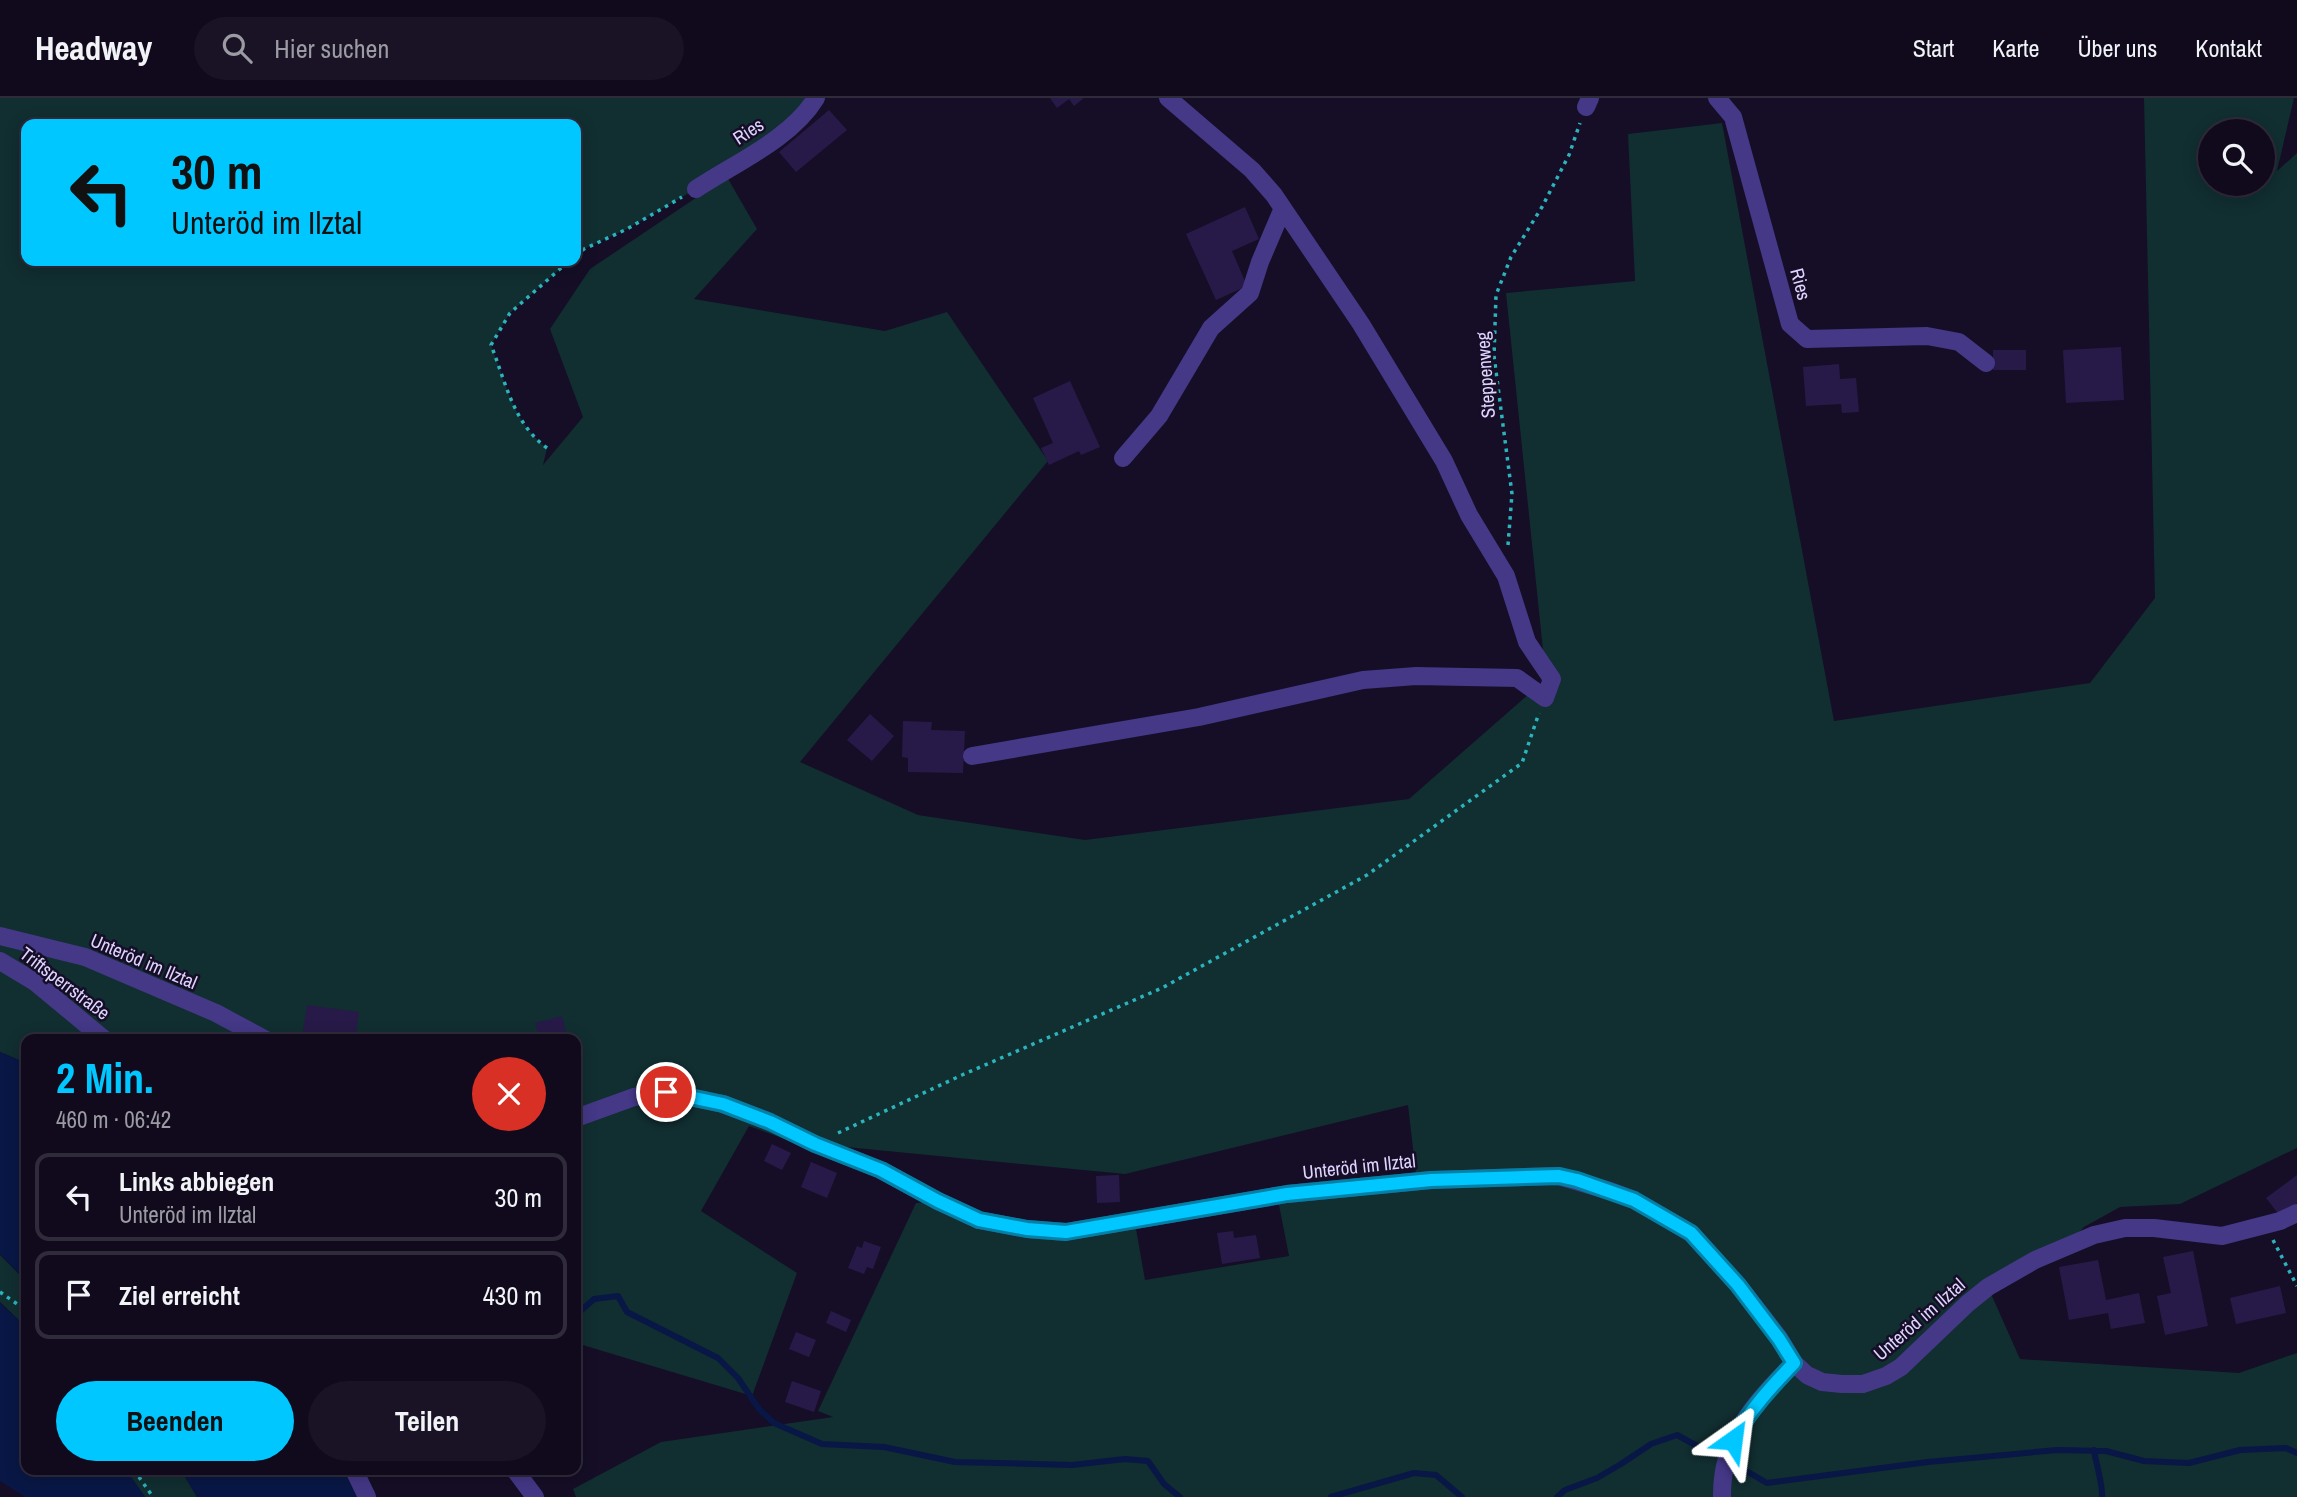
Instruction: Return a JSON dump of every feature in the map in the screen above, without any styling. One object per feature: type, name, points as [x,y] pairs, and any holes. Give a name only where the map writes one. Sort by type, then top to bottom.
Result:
[{"type":"street","name":"Ries","points":[[696,189],[758,152],[788,129],[816,98]]},
{"type":"street","points":[[972,756],[1199,717],[1363,680],[1416,676],[1517,678],[1545,698],[1552,679],[1527,642],[1506,576],[1469,514],[1444,461],[1361,324],[1283,208],[1252,170],[1168,98]]},
{"type":"street","name":"Ries","points":[[1717,98],[1733,117],[1790,324],[1807,339],[1927,336],[1959,342],[1986,363]]},
{"type":"street","points":[[1123,458],[1159,416],[1212,328],[1250,293],[1283,208]]},
{"type":"street","name":"Unteröd im Ilztal","points":[[0,936],[85,957],[216,1013],[255,1034]]},
{"type":"street","name":"Triftsperrstraße","points":[[0,961],[35,982],[98,1034]]},
{"type":"street","name":"Unteröd im Ilztal","points":[[581,1116],[634,1097],[666,1092],[723,1104],[881,1170],[979,1220],[1027,1229],[1066,1232],[1287,1194],[1431,1180],[1559,1176],[1634,1200],[1691,1233],[1738,1285],[1794,1363],[1807,1375],[1822,1381],[1863,1384],[1901,1367],[1988,1287],[2035,1260],[2094,1235],[2125,1228],[2154,1228],[2221,1236],[2266,1226],[2297,1213]]},
{"type":"street","points":[[1722,1497],[1724,1460],[1744,1420],[1794,1363]]},
{"type":"street","points":[[356,1475],[367,1497]]},
{"type":"street","points":[[519,1475],[535,1497]]},
{"type":"path","name":"Steppenweg","points":[[1506,576],[1512,494],[1494,356],[1496,295],[1511,257],[1542,207],[1569,155],[1588,103]]},
{"type":"path","points":[[581,252],[627,229],[696,189]]},
{"type":"path","points":[[547,448],[531,437],[516,412],[491,345],[510,313],[563,266]]},
{"type":"path","points":[[815,1144],[962,1075],[1162,988],[1367,875],[1522,763],[1545,698]]},
{"type":"path","points":[[2266,1226],[2297,1286]]},
{"type":"path","points":[[0,1292],[21,1307]]},
{"type":"path","points":[[138,1475],[153,1497]]},
{"type":"green space","points":[[0,98],[816,98],[696,189],[627,229],[581,252],[581,119],[21,119],[21,266],[563,266],[510,313],[491,345],[518,414],[535,438],[547,448],[543,465],[583,417],[550,329],[590,269],[727,177],[757,229],[694,299],[885,331],[947,312],[1048,461],[800,762],[918,815],[1085,840],[1409,799],[1546,679],[1506,293],[1635,281],[1628,134],[1722,123],[1834,721],[2090,683],[2155,598],[2144,98],[2294,98],[2277,171],[2297,153],[2297,1148],[2180,1204],[2120,1207],[2084,1227],[2066,1247],[1988,1287],[2020,1359],[2239,1373],[2297,1353],[2297,1497],[576,1497],[573,1489],[661,1442],[833,1417],[818,1411],[916,1203],[938,1201],[1027,1229],[1135,1223],[1145,1280],[1289,1256],[1278,1200],[1416,1174],[1408,1105],[1125,1174],[815,1144],[811,1149],[749,1126],[701,1211],[797,1273],[752,1396],[581,1345],[581,1034],[21,1034],[21,1061],[0,1052]]},
{"type":"green space","points":[[0,1255],[21,1276],[21,1322],[0,1302]]},
{"type":"green space","points":[[130,1475],[184,1475],[197,1497],[145,1497]]},
{"type":"water","points":[[0,1052],[21,1061],[21,1276],[0,1254]]},
{"type":"water","points":[[0,1303],[21,1322],[21,1475],[130,1475],[145,1497],[25,1497],[0,1481]]},
{"type":"water","points":[[184,1475],[346,1475],[357,1497],[197,1497]]},
{"type":"building","points":[[1050,98],[1084,98],[1074,106],[1069,99],[1057,108]]},
{"type":"building","points":[[829,110],[847,130],[796,172],[779,152]]},
{"type":"building","points":[[1245,207],[1259,239],[1232,251],[1247,286],[1216,300],[1186,234]]},
{"type":"building","points":[[2121,347],[2124,400],[2066,403],[2063,350]]},
{"type":"building","points":[[1993,350],[2026,350],[2026,370],[1993,370]]},
{"type":"building","points":[[1839,364],[1840,379],[1856,378],[1859,412],[1842,413],[1841,404],[1806,406],[1803,367]]},
{"type":"building","points":[[1070,381],[1100,447],[1081,455],[1079,451],[1049,465],[1041,448],[1053,443],[1033,398]]},
{"type":"building","points":[[870,714],[894,736],[872,761],[847,740]]},
{"type":"building","points":[[903,721],[932,722],[931,730],[965,731],[963,773],[908,772],[908,758],[902,757]]},
{"type":"building","points":[[307,1005],[359,1012],[356,1034],[303,1034]]},
{"type":"building","points":[[562,1016],[566,1033],[538,1034],[535,1023]]},
{"type":"building","points":[[772,1144],[791,1153],[782,1170],[764,1161]]},
{"type":"building","points":[[811,1162],[837,1173],[827,1198],[801,1187]]},
{"type":"building","points":[[1119,1175],[1120,1202],[1097,1203],[1096,1176]]},
{"type":"building","points":[[2297,1175],[2297,1203],[2280,1216],[2266,1198]]},
{"type":"building","points":[[1233,1231],[1234,1238],[1256,1235],[1260,1258],[1222,1264],[1217,1233]]},
{"type":"building","points":[[864,1241],[881,1247],[873,1269],[867,1267],[864,1274],[848,1268],[857,1246],[862,1248]]},
{"type":"building","points":[[2193,1251],[2208,1326],[2165,1335],[2157,1296],[2171,1293],[2163,1257]]},
{"type":"building","points":[[2098,1260],[2106,1300],[2139,1293],[2145,1323],[2111,1329],[2108,1313],[2069,1320],[2059,1267]]},
{"type":"building","points":[[2280,1286],[2286,1313],[2236,1324],[2230,1298]]},
{"type":"building","points":[[831,1311],[851,1320],[846,1332],[826,1323]]},
{"type":"building","points":[[796,1332],[816,1340],[809,1357],[789,1349]]},
{"type":"building","points":[[792,1381],[821,1391],[814,1412],[785,1402]]},
{"type":"waterway","points":[[581,1311],[594,1299],[618,1296],[627,1312],[718,1358],[738,1378],[759,1409],[774,1423],[822,1444],[884,1447],[955,1462],[1072,1465],[1125,1459],[1148,1461],[1164,1484],[1180,1497]]},
{"type":"waterway","points":[[1557,1497],[1565,1490],[1597,1478],[1651,1444],[1677,1435],[1710,1453]]},
{"type":"waterway","points":[[1736,1465],[1767,1483],[1928,1462],[2057,1450],[2106,1451],[2144,1461],[2189,1463],[2240,1450],[2286,1448],[2297,1453]]},
{"type":"waterway","points":[[2094,1450],[2102,1497]]},
{"type":"waterway","points":[[1331,1497],[1414,1473],[1436,1475],[1462,1497]]},
{"type":"route","points":[[666,1092],[723,1104],[881,1170],[979,1220],[1027,1229],[1066,1232],[1287,1194],[1431,1180],[1559,1176],[1577,1180],[1634,1200],[1691,1233],[1738,1285],[1794,1363],[1755,1405],[1733,1440]]}]
